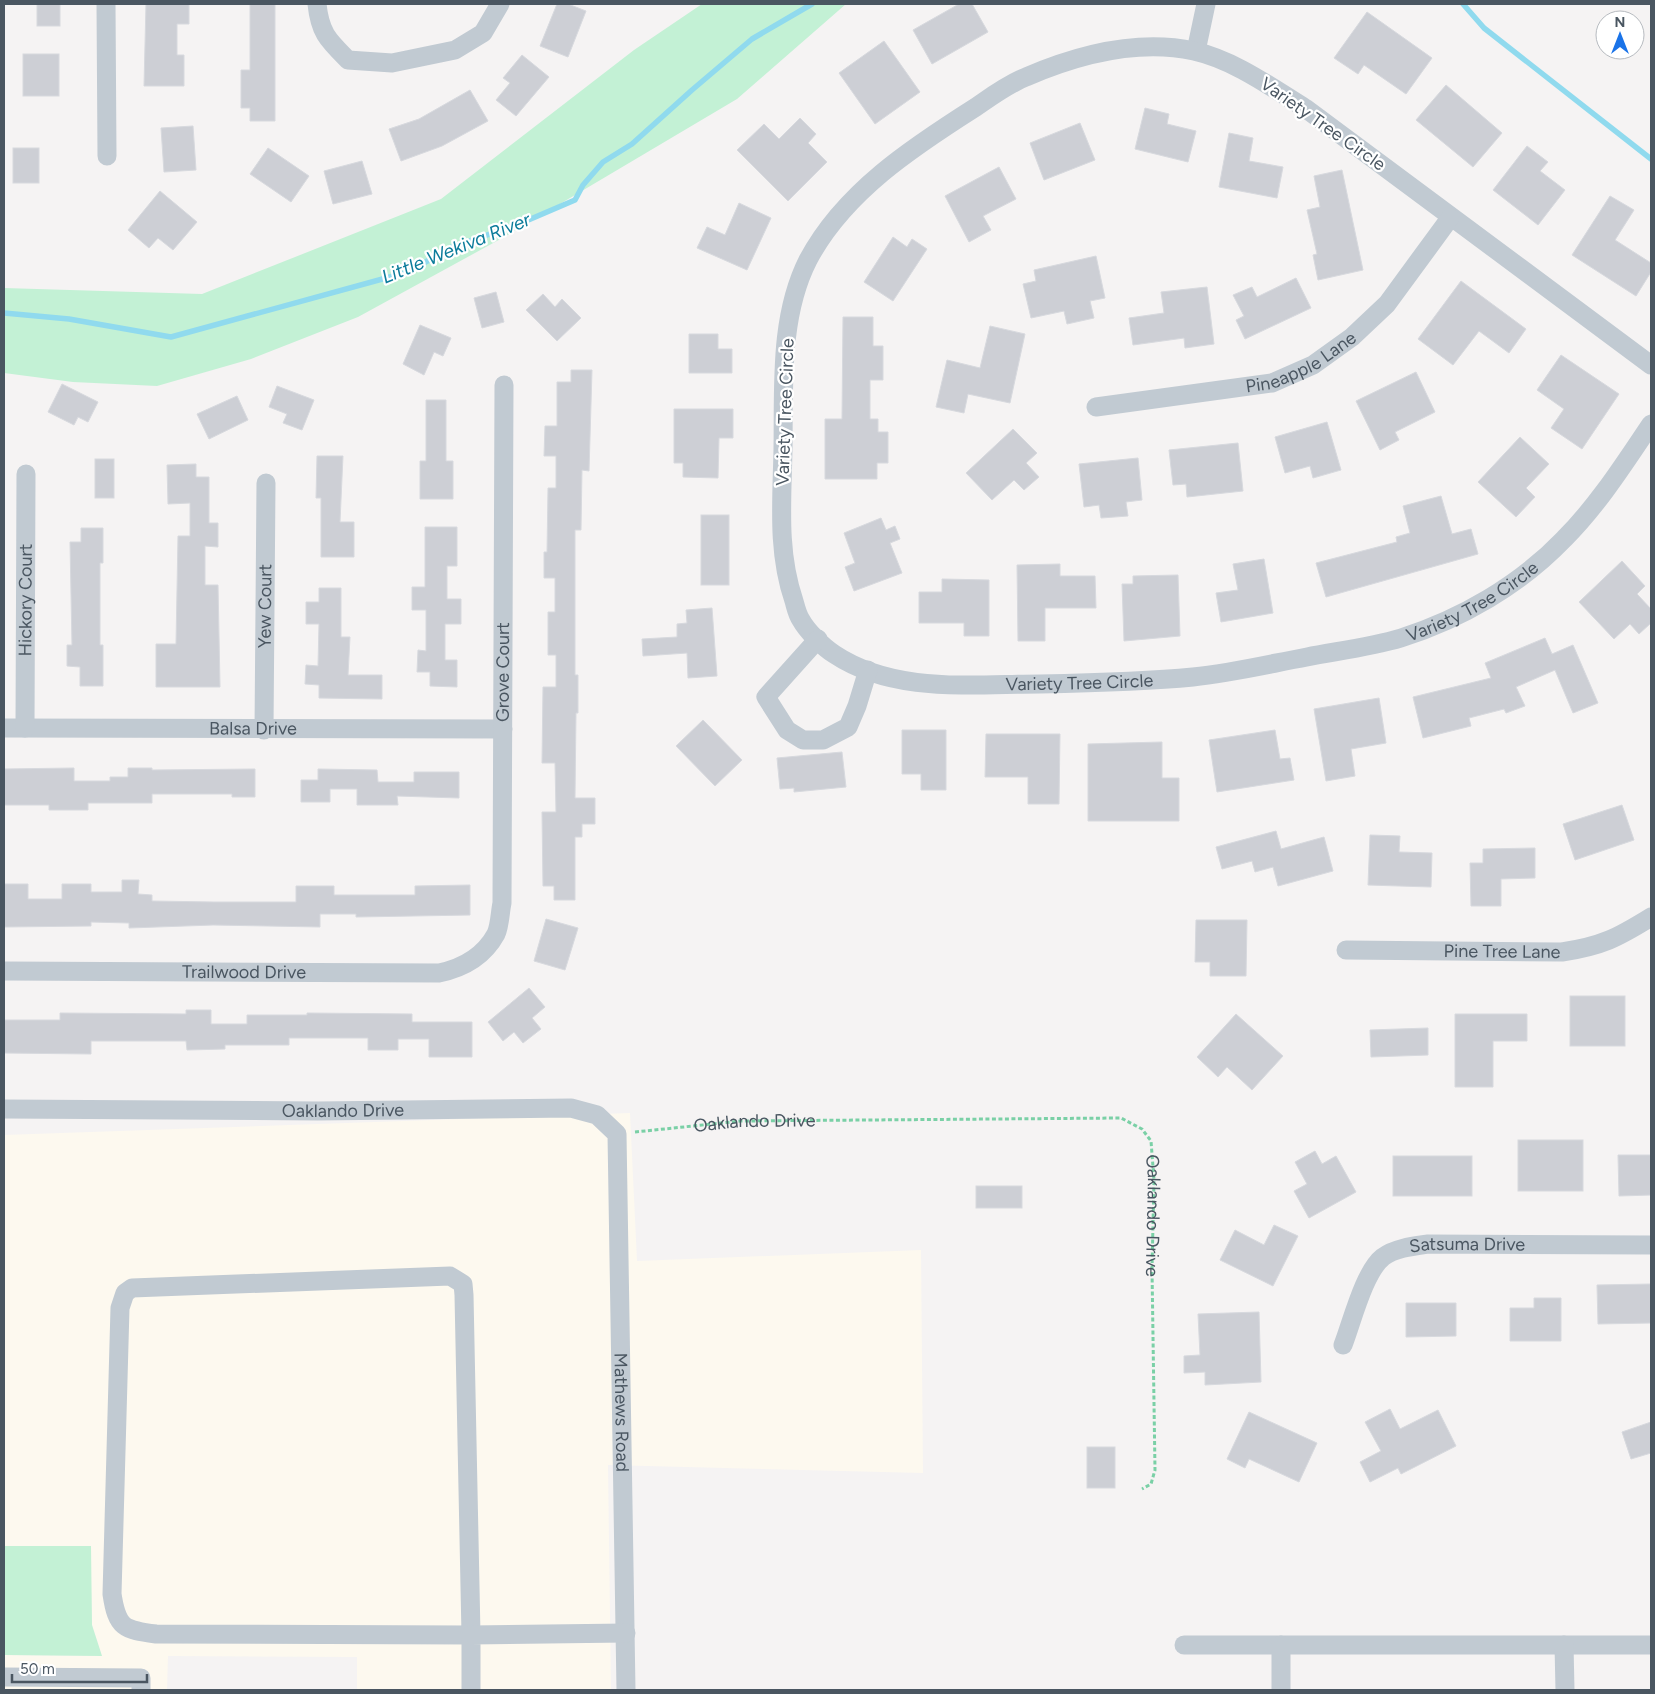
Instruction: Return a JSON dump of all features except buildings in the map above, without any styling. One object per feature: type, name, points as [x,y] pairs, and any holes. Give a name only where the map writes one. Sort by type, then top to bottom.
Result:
[{"type":"street","points":[[106,4],[107,156]]},
{"type":"street","points":[[317,4],[319,21],[326,39],[348,60],[392,63],[455,50],[483,33],[500,4]]},
{"type":"street","points":[[1196,52],[1206,4]]},
{"type":"street","name":"Variety Tree Circle","points":[[1651,365],[1450,218],[1305,108],[1252,74],[1196,52],[1153,47],[1110,50],[1063,62],[1020,79],[927,138],[877,178],[845,208],[824,233],[806,265],[791,310],[786,348],[781,537],[788,582],[801,621],[818,639],[832,653],[875,674],[934,685],[1141,682],[1216,675],[1398,639],[1444,622],[1492,596],[1533,568],[1564,540],[1601,496],[1651,424]]},
{"type":"street","name":"Pineapple Lane","points":[[1096,407],[1272,383],[1313,365],[1352,337],[1387,304],[1450,218]]},
{"type":"street","name":"Grove Court","points":[[480,954],[497,932],[502,902],[504,385]]},
{"type":"street","name":"Hickory Court","points":[[25,728],[26,474]]},
{"type":"street","name":"Yew Court","points":[[264,730],[266,482]]},
{"type":"street","points":[[818,639],[766,697],[786,730],[803,740],[823,740],[848,726],[857,706],[868,670]]},
{"type":"street","name":"Balsa Drive","points":[[4,728],[503,729]]},
{"type":"street","name":"Pine Tree Lane","points":[[1346,950],[1562,952],[1594,947],[1620,936],[1651,917]]},
{"type":"street","name":"Trailwood Drive","points":[[4,971],[439,973],[456,969],[480,954]]},
{"type":"street","name":"Oaklando Drive","points":[[4,1109],[318,1111],[570,1108],[597,1115],[617,1134]]},
{"type":"street","name":"Mathews Road","points":[[617,1134],[626,1690]]},
{"type":"street","name":"Satsuma Drive","points":[[1343,1345],[1370,1273],[1383,1257],[1403,1248],[1428,1244],[1651,1246]]},
{"type":"street","points":[[471,1690],[470,1635],[463,1284],[450,1276],[132,1288],[125,1293],[120,1308],[112,1594],[115,1613],[122,1624],[132,1631],[156,1634],[470,1635],[626,1633]]},
{"type":"street","points":[[1184,1645],[1651,1645]]},
{"type":"street","points":[[1281,1645],[1281,1690]]},
{"type":"street","points":[[1564,1645],[1565,1690]]},
{"type":"street","points":[[4,1677],[141,1678],[141,1690]]},
{"type":"path","name":"Oaklando Drive","points":[[617,1134],[750,1121],[1121,1118],[1142,1129],[1151,1142],[1154,1180],[1152,1269],[1156,1470],[1151,1484],[1142,1489]]},
{"type":"shaded area","points":[[630,1113],[637,1261],[921,1250],[923,1473],[608,1465],[611,1690],[357,1690],[357,1657],[168,1656],[167,1690],[4,1690],[4,1655],[102,1656],[92,1625],[90,1546],[4,1546],[4,1135]]},
{"type":"green space","points":[[702,4],[846,4],[737,99],[506,236],[358,317],[251,359],[157,386],[73,382],[4,373],[4,288],[202,294],[441,199],[634,50]]},
{"type":"green space","points":[[4,1546],[91,1546],[92,1625],[102,1656],[4,1655]]},
{"type":"waterway","name":"Little Wekiva River","points":[[4,313],[69,319],[171,337],[408,272],[452,247],[519,224],[575,200],[583,185],[603,162],[632,144],[752,39],[812,4]]},
{"type":"waterway","points":[[1463,4],[1484,28],[1651,159]]}]
